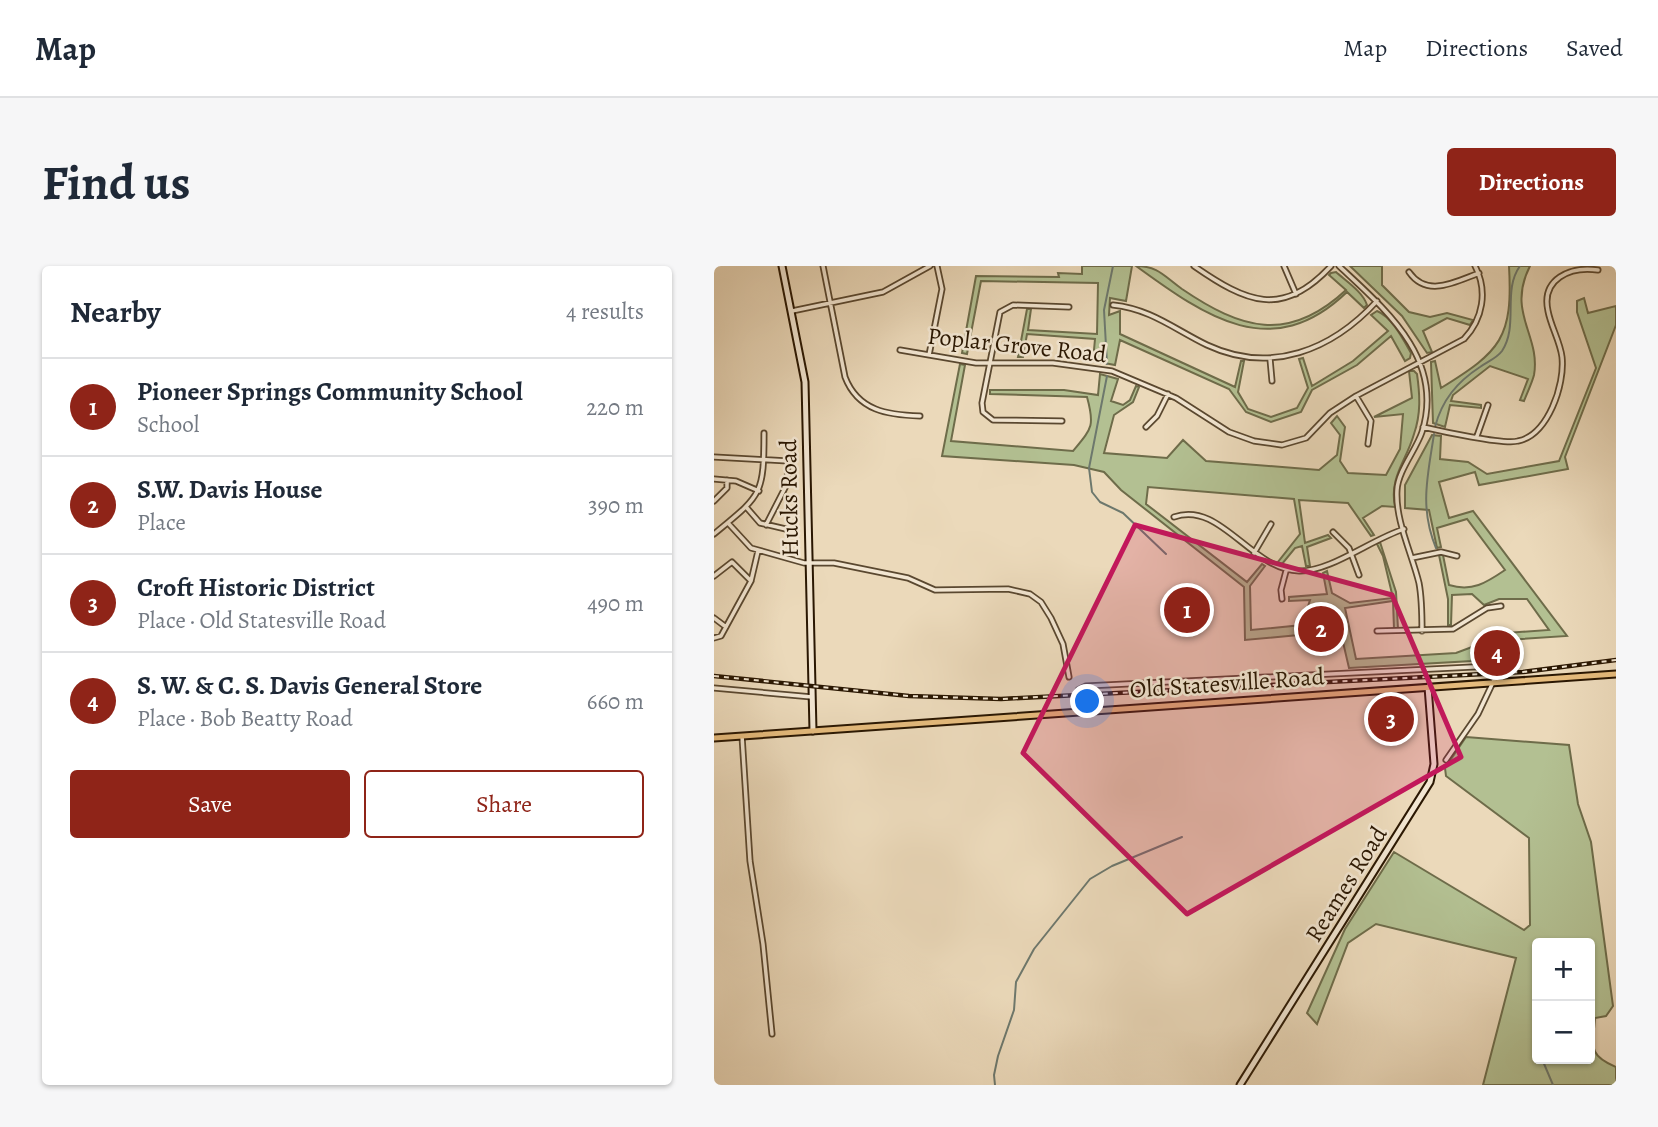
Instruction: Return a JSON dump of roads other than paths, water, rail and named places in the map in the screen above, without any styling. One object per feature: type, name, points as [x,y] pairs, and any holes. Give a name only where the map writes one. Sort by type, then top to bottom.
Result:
[{"type":"main road","name":"Hucks Road","points":[[782,266],[805,382],[813,731]]},
{"type":"main road","name":"Old Statesville Road","points":[[714,738],[1076,710],[1616,674]]},
{"type":"main road","name":"Reames Road","points":[[1240,1085],[1430,782],[1434,764],[1428,687]]},
{"type":"street","points":[[822,266],[845,377],[856,397],[877,411],[920,416]]},
{"type":"street","points":[[792,311],[883,292],[930,266]]},
{"type":"street","points":[[929,355],[942,289],[937,266]]},
{"type":"street","points":[[1194,266],[1233,292],[1250,298],[1275,300],[1296,294],[1312,285],[1331,266]]},
{"type":"street","points":[[1284,266],[1296,294]]},
{"type":"street","points":[[1339,266],[1398,323],[1420,361],[1426,390],[1423,428],[1397,486],[1404,529],[1420,590],[1422,631]]},
{"type":"street","points":[[1409,272],[1418,282],[1437,288],[1479,274],[1475,266]]},
{"type":"street","points":[[1423,428],[1512,442],[1527,439],[1542,426],[1562,368],[1560,351],[1548,312],[1551,287],[1556,278],[1570,269],[1598,270]]},
{"type":"street","name":"Poplar Grove Road","points":[[900,350],[990,364],[1041,362],[1094,367],[1127,376],[1168,394],[1229,432],[1254,442],[1282,445],[1306,438],[1330,413],[1356,396],[1420,361],[1458,344],[1475,326],[1482,301],[1479,274]]},
{"type":"street","points":[[1113,305],[1153,314],[1222,351],[1270,359],[1303,353],[1332,341],[1355,324],[1377,301]]},
{"type":"street","points":[[1062,421],[988,418],[982,403],[998,319],[1005,307],[1069,307]]},
{"type":"street","points":[[1270,359],[1272,381]]},
{"type":"street","points":[[1146,427],[1157,416],[1168,394]]},
{"type":"street","points":[[1356,396],[1371,421],[1368,444]]},
{"type":"street","points":[[1477,436],[1488,405]]},
{"type":"street","points":[[714,534],[747,508],[759,491],[764,459],[764,433]]},
{"type":"street","points":[[714,457],[786,459],[789,475],[782,497],[766,525]]},
{"type":"street","points":[[714,479],[727,480],[759,491]]},
{"type":"street","points":[[714,501],[727,488],[727,480]]},
{"type":"street","points":[[747,508],[766,525],[790,530]]},
{"type":"street","points":[[1174,517],[1188,514],[1206,517],[1273,566],[1286,570],[1315,570],[1404,529]]},
{"type":"street","points":[[728,523],[743,542],[758,551],[808,563],[834,563],[908,578],[935,590],[1021,590],[1041,602],[1051,618],[1063,645],[1069,677]]},
{"type":"street","points":[[1254,553],[1271,524]]},
{"type":"street","points":[[1333,532],[1344,540],[1352,552],[1359,575]]},
{"type":"street","points":[[714,638],[720,636],[751,581],[758,551]]},
{"type":"street","points":[[1412,558],[1441,552],[1457,556]]},
{"type":"street","points":[[714,576],[732,562],[751,581]]},
{"type":"street","points":[[1282,599],[1281,590],[1286,570]]},
{"type":"street","points":[[1377,631],[1453,629],[1487,608],[1501,606]]},
{"type":"street","points":[[714,618],[726,626]]},
{"type":"street","points":[[1076,710],[1077,692],[1086,686],[1491,666],[1495,669],[1493,683],[1478,714],[1446,760]]},
{"type":"street","points":[[714,688],[811,697]]},
{"type":"street","points":[[742,736],[750,861],[764,944],[772,1034]]},
{"type":"waterway","points":[[1107,364],[1104,310],[1113,266]]},
{"type":"waterway","points":[[1435,427],[1446,400],[1458,385],[1502,351],[1509,330],[1512,286],[1520,266]]},
{"type":"waterway","points":[[1107,376],[1089,468],[1092,492],[1100,502],[1123,513],[1166,554]]},
{"type":"waterway","points":[[1434,434],[1426,505],[1436,548]]},
{"type":"waterway","points":[[995,1085],[998,1056],[1014,1010],[1016,982],[1034,949],[1090,879],[1112,866],[1182,837]]},
{"type":"waterway","points":[[1544,1064],[1553,1085]]},
{"type":"railway","points":[[714,676],[909,696],[1001,699],[1523,672],[1616,660]]},
{"type":"place","name":"Pioneer Springs Community School","points":[[1187,610]]},
{"type":"place","name":"S.W. Davis House","points":[[1321,629]]},
{"type":"place","name":"S. W. & C. S. Davis General Store","points":[[1497,653]]},
{"type":"place","name":"Croft Historic District","points":[[1391,719]]}]
